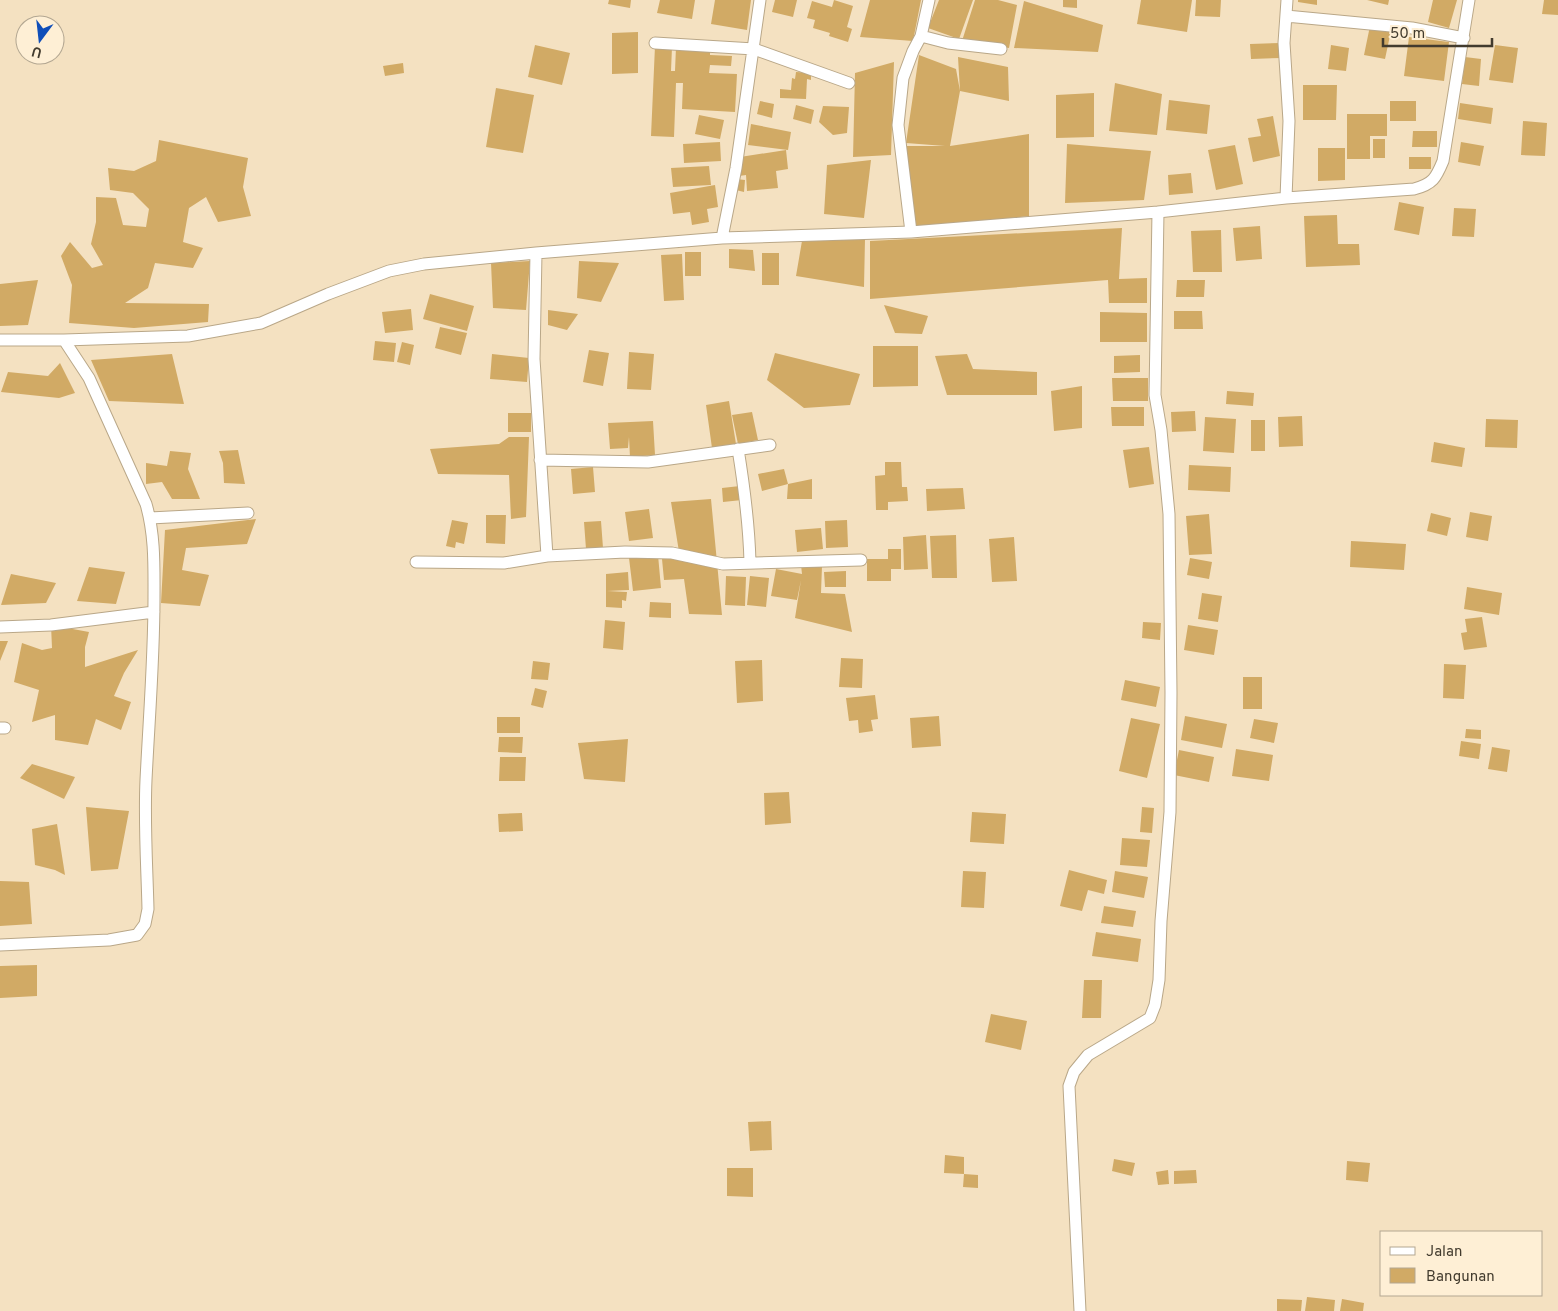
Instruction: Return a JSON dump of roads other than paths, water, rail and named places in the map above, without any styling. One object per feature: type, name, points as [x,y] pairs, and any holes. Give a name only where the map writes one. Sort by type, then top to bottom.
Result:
[{"type":"street","points":[[722,238],[736,168],[760,0]]},
{"type":"street","points":[[911,232],[898,125],[903,78],[921,36],[929,0]]},
{"type":"street","points":[[1286,0],[1284,43],[1289,121],[1286,198]]},
{"type":"street","points":[[0,340],[188,336],[261,323],[328,294],[389,271],[424,264],[722,238],[911,232],[1158,212],[1286,198],[1414,189],[1425,186],[1436,179],[1443,161],[1469,0]]},
{"type":"street","points":[[1286,16],[1412,28],[1464,38]]},
{"type":"street","points":[[921,36],[948,43],[1001,49]]},
{"type":"street","points":[[656,43],[754,49],[849,83]]},
{"type":"street","points":[[1080,1311],[1069,1086],[1074,1072],[1088,1056],[1150,1018],[1156,1005],[1159,980],[1170,812],[1171,693],[1169,514],[1161,430],[1155,395],[1158,212]]},
{"type":"street","points":[[536,253],[534,359],[547,556]]},
{"type":"street","points":[[0,945],[109,940],[137,935],[145,924],[148,909],[146,783],[154,612],[153,540],[150,518],[146,504],[89,378],[64,340]]},
{"type":"street","points":[[540,460],[648,462],[770,445]]},
{"type":"street","points":[[738,449],[750,535],[750,562]]},
{"type":"street","points":[[150,518],[248,513]]},
{"type":"street","points":[[416,562],[504,563],[547,556],[625,552],[672,553],[723,564],[861,560]]},
{"type":"street","points":[[0,627],[51,626],[154,612]]}]
